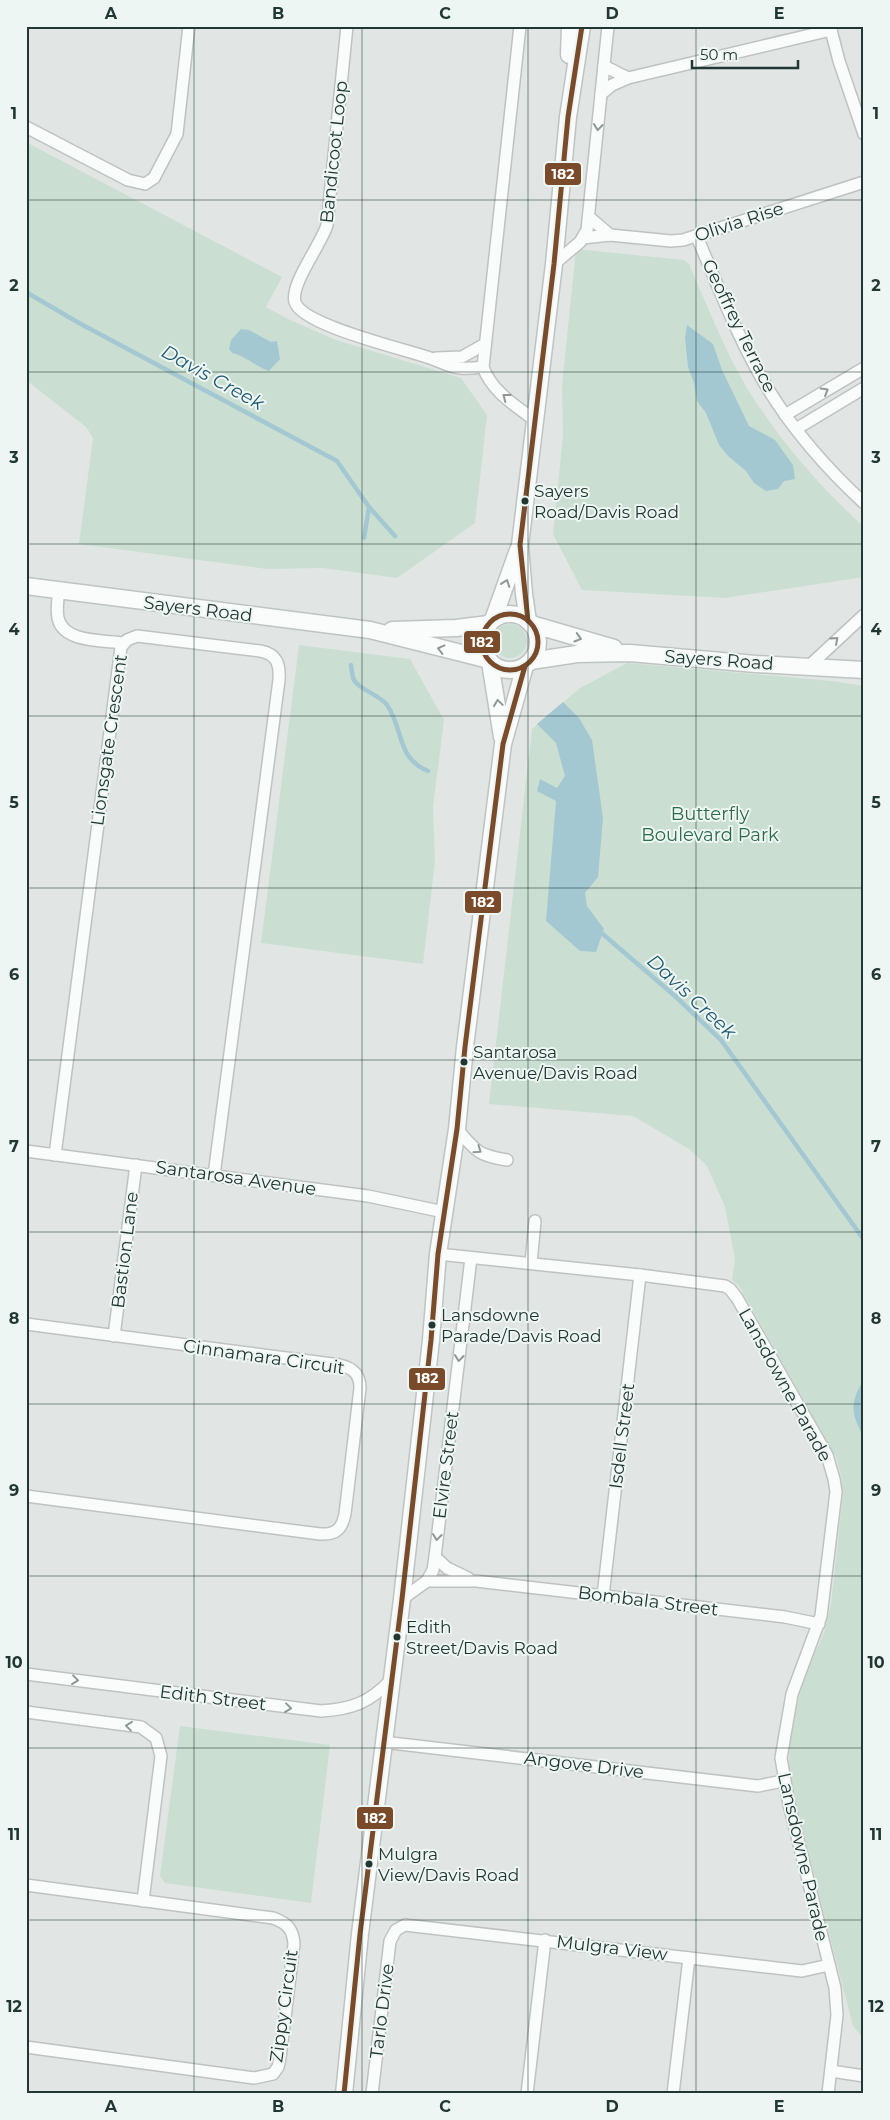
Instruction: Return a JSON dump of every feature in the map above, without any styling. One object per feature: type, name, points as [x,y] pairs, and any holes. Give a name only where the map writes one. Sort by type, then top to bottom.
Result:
[{"type":"street","points":[[26,127],[128,180],[140,184],[149,182],[158,172],[177,134],[189,26]]},
{"type":"street","name":"Bandicoot Loop","points":[[347,26],[327,225],[299,282],[295,292],[295,302],[307,315],[339,329],[460,368],[483,367]]},
{"type":"street","points":[[520,26],[483,367],[487,378],[497,390],[536,421]]},
{"type":"street","points":[[568,117],[570,26]]},
{"type":"street","points":[[344,2094],[360,1934],[402,1599],[430,1349],[438,1254],[456,1129],[504,744],[528,663],[538,646],[538,638],[530,622],[524,594],[520,545],[554,264],[568,117],[582,26]]},
{"type":"street","points":[[554,264],[583,238],[589,217],[608,26]]},
{"type":"street","points":[[601,94],[628,78],[831,28],[864,134]]},
{"type":"street","points":[[604,66],[628,78]]},
{"type":"street","name":"Olivia Rise","points":[[583,238],[610,235],[671,241],[697,237],[864,182]]},
{"type":"street","points":[[589,217],[610,235]]},
{"type":"street","name":"Geoffrey Terrace","points":[[697,237],[745,346],[768,388],[796,430],[840,480],[864,503]]},
{"type":"street","name":"Bandicoot Loop","points":[[429,357],[462,357],[485,344]]},
{"type":"street","points":[[785,415],[864,368]]},
{"type":"street","points":[[796,430],[864,388]]},
{"type":"street","points":[[504,744],[490,661],[482,646],[485,630],[491,622],[520,545]]},
{"type":"street","name":"Sayers Road","points":[[26,586],[370,630],[490,661]]},
{"type":"street","points":[[59,590],[58,617],[62,626],[70,634],[77,637],[123,643]]},
{"type":"street","points":[[491,622],[501,616],[510,614],[520,616],[530,622]]},
{"type":"street","points":[[808,667],[864,615]]},
{"type":"street","name":"Sayers Road","points":[[370,630],[438,630],[491,622]]},
{"type":"street","name":"Sayers Road","points":[[530,622],[630,653]]},
{"type":"street","name":"Lionsgate Crescent","points":[[55,1155],[118,664],[123,643],[131,637],[142,636],[260,651],[272,655],[278,663],[279,680],[214,1175]]},
{"type":"street","name":"Sayers Road","points":[[528,663],[577,654],[630,653],[864,670]]},
{"type":"street","points":[[490,661],[498,668],[507,670],[516,670],[528,663]]},
{"type":"street","points":[[456,1129],[476,1152],[507,1160]]},
{"type":"street","name":"Santarosa Avenue","points":[[26,1151],[368,1196],[444,1212]]},
{"type":"street","name":"Bastion Lane","points":[[114,1336],[136,1165]]},
{"type":"street","points":[[530,1263],[535,1221]]},
{"type":"street","name":"Lansdowne Parade","points":[[438,1254],[719,1284],[730,1289],[823,1446],[833,1473],[836,1492],[824,1600],[819,1624],[798,1672],[782,1748],[783,1781],[835,1988],[837,2015],[828,2094]]},
{"type":"street","name":"Elvire Street","points":[[427,1581],[433,1570],[435,1557],[471,1258]]},
{"type":"street","name":"Isdell Street","points":[[603,1596],[640,1275]]},
{"type":"street","name":"Cinnamara Circuit","points":[[26,1324],[340,1365],[352,1369],[358,1377],[360,1388],[345,1514],[341,1526],[333,1533],[320,1534],[26,1496]]},
{"type":"street","name":"Bombala Street","points":[[435,1557],[453,1572],[476,1581]]},
{"type":"street","points":[[402,1599],[427,1581]]},
{"type":"street","name":"Bombala Street","points":[[427,1581],[476,1581],[785,1617],[819,1624]]},
{"type":"street","name":"Edith Street","points":[[26,1674],[321,1711],[340,1709],[366,1700],[377,1694],[391,1680]]},
{"type":"street","points":[[26,1712],[141,1727],[156,1738],[161,1756],[143,1900]]},
{"type":"street","name":"Angove Drive","points":[[384,1742],[758,1786],[783,1781]]},
{"type":"street","name":"Zippy Circuit","points":[[26,1885],[273,1918],[289,1926],[294,1944],[280,2058],[273,2074],[254,2078],[26,2047]]},
{"type":"street","name":"Mulgra View","points":[[396,1930],[409,1925],[802,1971],[829,1965]]},
{"type":"street","name":"Tarlo Drive","points":[[372,2094],[390,1941],[396,1930]]},
{"type":"street","points":[[527,2094],[545,1940]]},
{"type":"street","points":[[673,2094],[690,1958]]},
{"type":"street","points":[[831,2072],[864,2076]]},
{"type":"green space","points":[[26,142],[282,277],[266,307],[288,319],[336,340],[461,378],[487,415],[475,523],[397,578],[323,568],[267,569],[79,544],[93,438],[86,427],[26,380]]},
{"type":"green space","points":[[576,249],[684,260],[689,264],[731,358],[759,407],[801,462],[864,527],[864,577],[725,598],[582,590],[553,534],[563,435],[562,386]]},
{"type":"green space","points":[[510,624],[522,629],[527,641],[522,653],[510,658],[498,653],[493,641],[498,629]]},
{"type":"green space","points":[[299,645],[410,659],[444,720],[433,807],[435,861],[423,964],[261,943]]},
{"type":"green space","name":"Butterfly Boulevard Park","points":[[627,663],[832,681],[864,686],[864,2039],[853,2026],[792,1790],[789,1763],[790,1742],[799,1697],[805,1675],[824,1633],[831,1604],[843,1494],[841,1475],[836,1457],[739,1286],[732,1280],[735,1259],[725,1207],[707,1166],[689,1149],[633,1116],[489,1104],[532,729],[580,688]]},
{"type":"green space","points":[[180,1726],[330,1745],[311,1903],[165,1883],[160,1876]]},
{"type":"water","points":[[687,325],[713,344],[722,370],[749,426],[775,440],[793,465],[795,479],[784,481],[778,489],[766,491],[754,483],[746,471],[728,456],[719,445],[706,413],[697,401],[694,383],[688,367],[685,338]]},
{"type":"water","points":[[241,329],[249,330],[271,342],[277,341],[280,359],[269,371],[232,353],[229,349],[231,340]]},
{"type":"water","points":[[563,702],[579,718],[592,740],[603,818],[598,877],[585,893],[587,906],[604,929],[596,952],[580,951],[546,921],[556,801],[537,791],[540,779],[557,788],[565,776],[556,743],[537,724]]},
{"type":"water","points":[[864,1379],[864,1438],[854,1415],[854,1402]]},
{"type":"waterway","name":"Davis Creek","points":[[26,292],[79,323],[337,461],[369,507],[395,536]]},
{"type":"waterway","name":"Davis Creek","points":[[364,538],[369,507]]},
{"type":"waterway","name":"Davis Creek","points":[[351,665],[353,678],[357,683],[387,705],[410,759],[428,771]]},
{"type":"waterway","name":"Davis Creek","points":[[598,930],[675,996],[721,1040],[864,1240]]},
{"type":"transit line","name":"182","points":[[528,621],[520,545],[554,264],[568,117],[582,26]]},
{"type":"transit line","name":"182","points":[[510,614],[521,616],[530,622],[536,631],[538,642],[536,653],[530,662],[521,668],[510,670],[499,668],[490,662],[484,653],[482,642],[484,631],[490,622],[499,616],[510,614]]},
{"type":"transit line","name":"182","points":[[344,2094],[360,1934],[402,1599],[431,1340],[438,1254],[457,1129],[465,1047],[503,744],[525,666]]},
{"type":"place","name":"Sayers Road/Davis Road","points":[[525,501]]},
{"type":"place","name":"Santarosa Avenue/Davis Road","points":[[464,1062]]},
{"type":"place","name":"Lansdowne Parade/Davis Road","points":[[432,1325]]},
{"type":"place","name":"Edith Street/Davis Road","points":[[397,1637]]},
{"type":"place","name":"Mulgra View/Davis Road","points":[[369,1864]]}]
